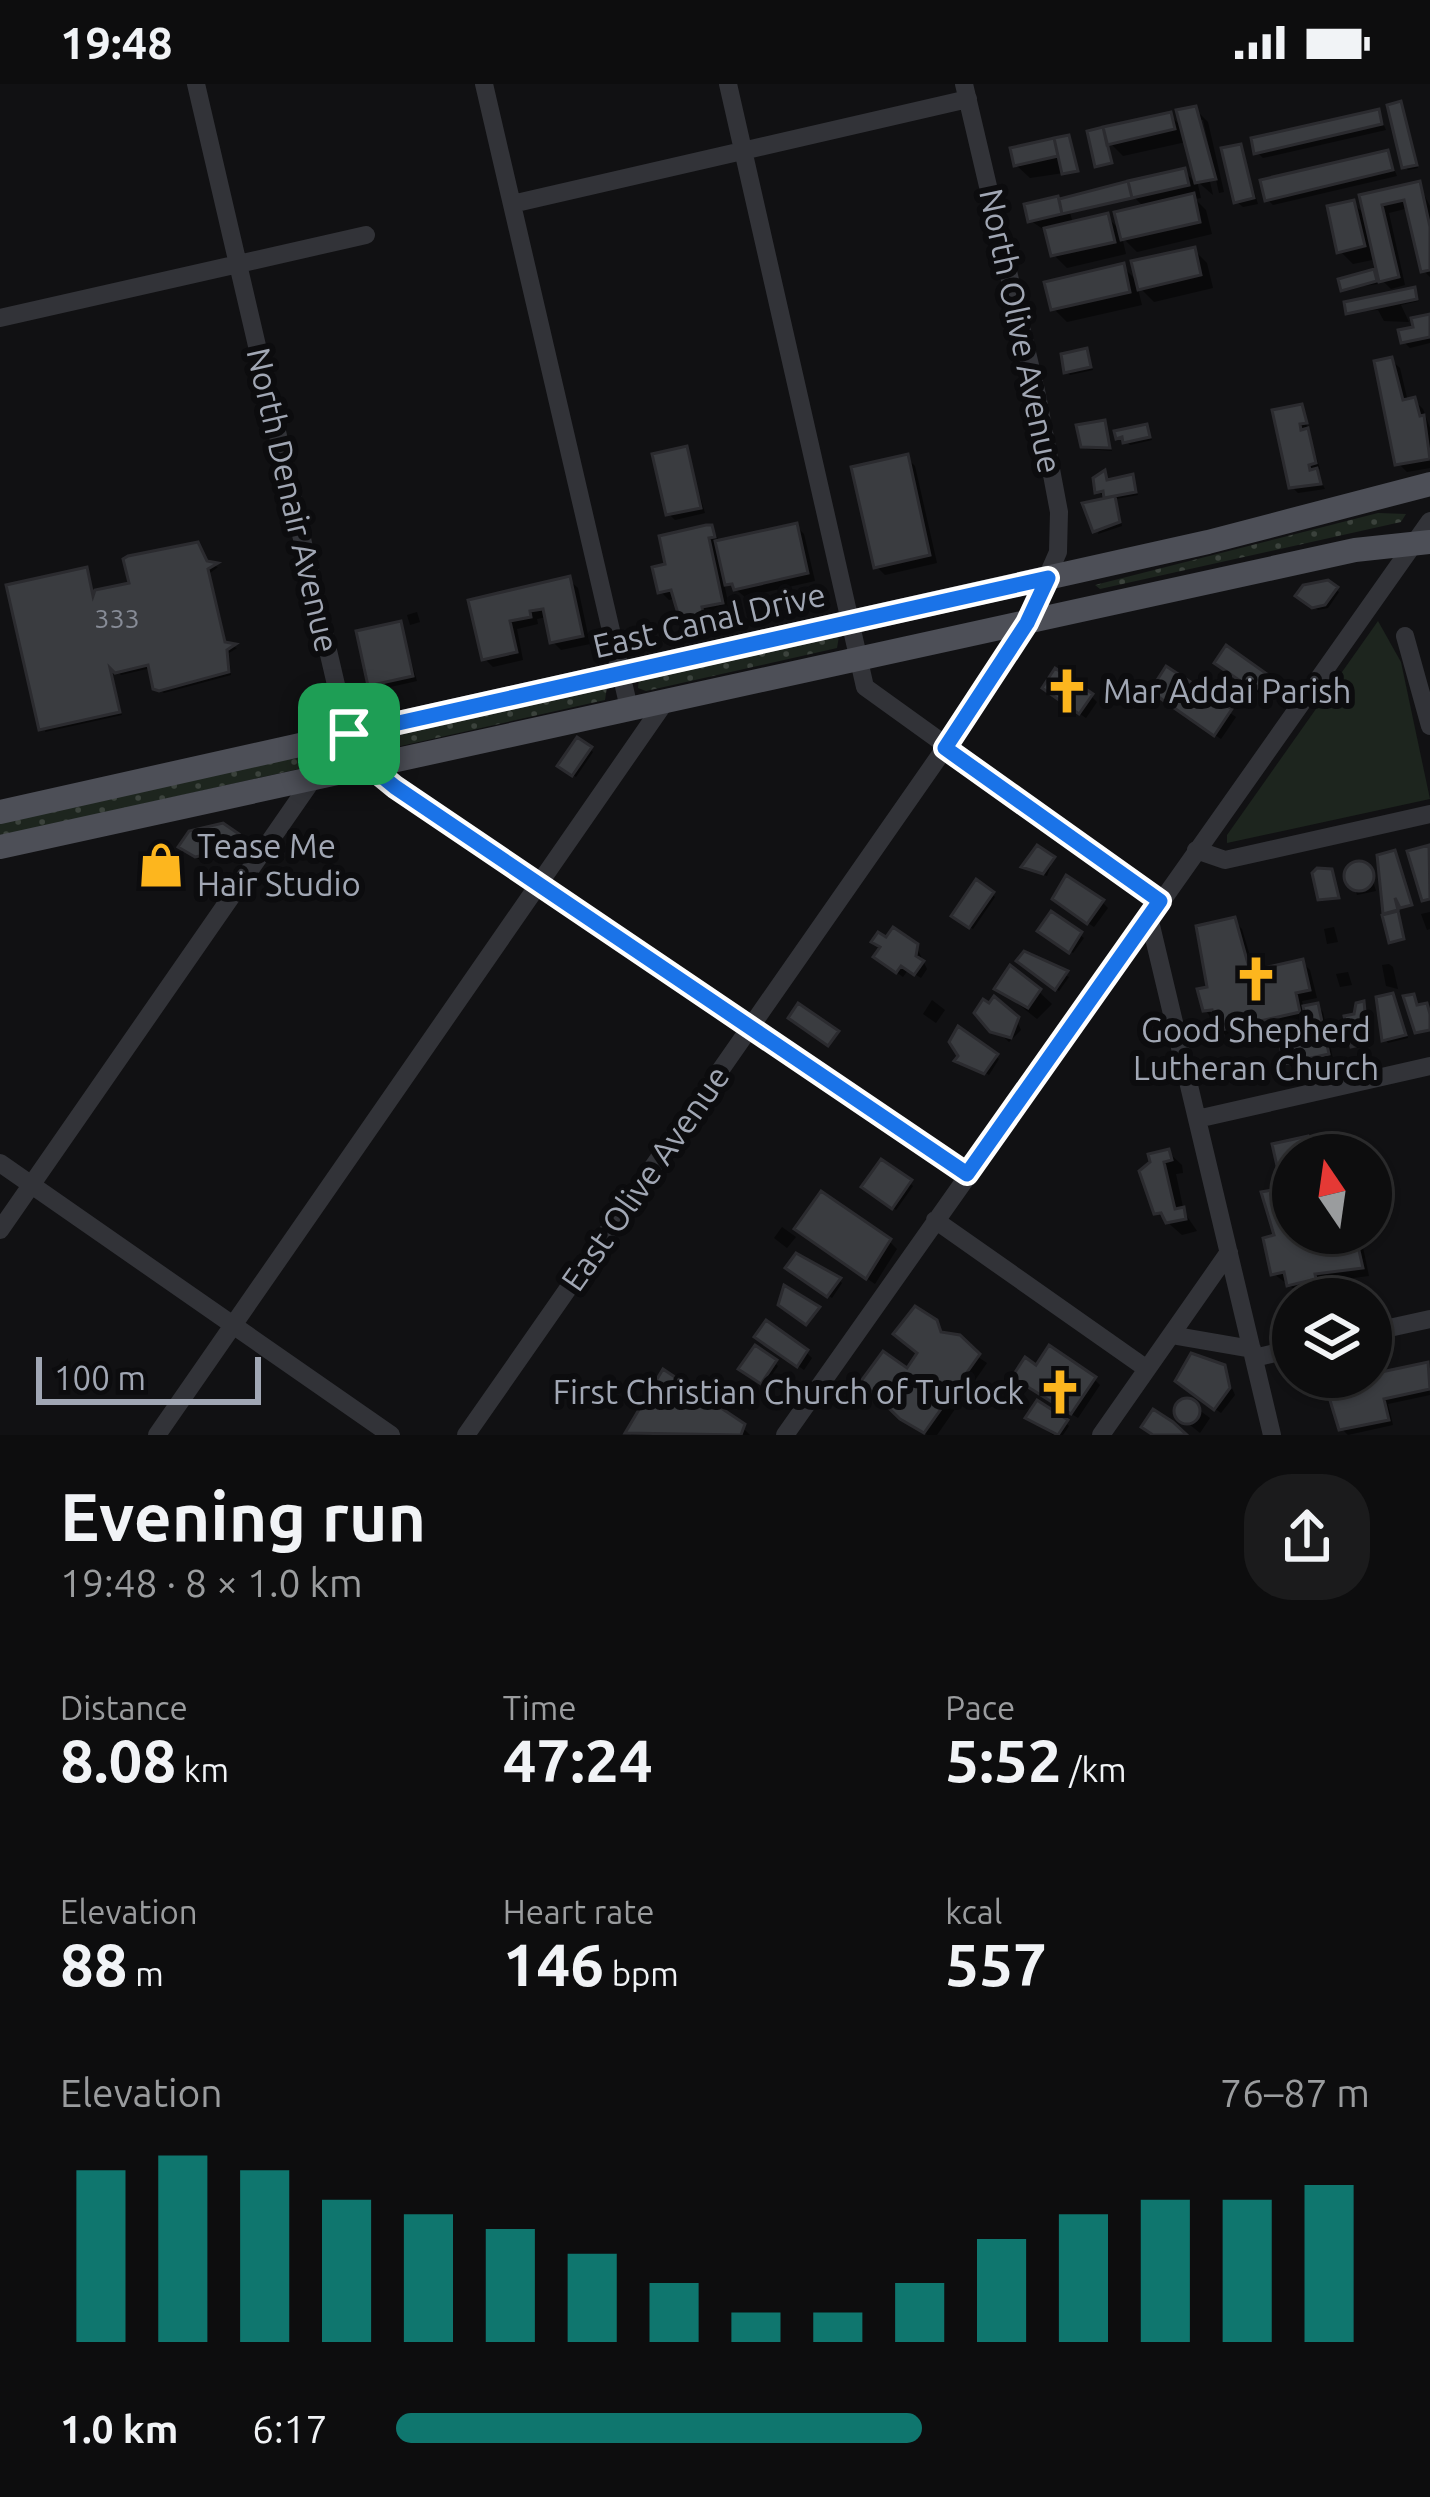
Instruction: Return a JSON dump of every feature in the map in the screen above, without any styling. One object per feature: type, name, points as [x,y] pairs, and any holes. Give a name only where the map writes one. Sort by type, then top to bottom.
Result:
[{"type":"main road","name":"East Canal Drive","points":[[0,812],[1048,578],[1430,484]]},
{"type":"main road","name":"East Canal Drive","points":[[0,847],[1355,550],[1421,542]]},
{"type":"street","name":"North Denair Avenue","points":[[196,84],[349,734],[367,764],[967,1174]]},
{"type":"street","points":[[484,84],[629,708]]},
{"type":"street","points":[[728,84],[857,661],[870,694],[1155,909],[1197,1119],[1272,1435]]},
{"type":"street","points":[[512,204],[743,152],[966,92]]},
{"type":"street","name":"North Olive Avenue","points":[[966,92],[1055,486],[1060,542],[1027,623]]},
{"type":"street","points":[[0,318],[366,236]]},
{"type":"street","points":[[786,1434],[1196,850],[1421,542],[1430,521]]},
{"type":"street","name":"East Olive Avenue","points":[[466,1435],[1027,623]]},
{"type":"street","points":[[1406,636],[1430,726]]},
{"type":"street","points":[[157,1435],[665,702]]},
{"type":"street","points":[[0,1230],[315,776]]},
{"type":"street","points":[[1196,850],[1226,860],[1430,814]]},
{"type":"street","points":[[1197,1119],[1430,1066]]},
{"type":"street","points":[[0,1163],[392,1435]]},
{"type":"street","points":[[935,1220],[1147,1370]]},
{"type":"street","points":[[1102,1435],[1229,1252]]},
{"type":"street","points":[[1392,1327],[1430,1319]]},
{"type":"street","points":[[1171,1335],[1253,1353],[1272,1351]]},
{"type":"shaded area","points":[[1378,513],[1406,514],[1401,522],[1100,589],[1095,585]]},
{"type":"shaded area","points":[[1378,621],[1401,662],[1430,799],[1227,843],[1227,835]]},
{"type":"shaded area","points":[[839,636],[837,648],[646,691],[638,688],[639,679]]},
{"type":"shaded area","points":[[607,687],[605,700],[374,752],[366,749],[367,741]]},
{"type":"shaded area","points":[[335,749],[334,761],[0,836],[0,822]]},
{"type":"building","points":[[1401,101],[1417,165],[1402,168],[1387,105]]},
{"type":"building","points":[[1196,106],[1216,179],[1195,183],[1176,110]]},
{"type":"building","points":[[1379,109],[1382,124],[1254,154],[1251,138]]},
{"type":"building","points":[[1171,112],[1175,129],[1107,145],[1103,127]]},
{"type":"building","points":[[1103,127],[1112,163],[1095,167],[1087,131]]},
{"type":"building","points":[[1069,135],[1078,171],[1062,174],[1054,138]]},
{"type":"building","points":[[1054,138],[1058,156],[1014,166],[1010,148]]},
{"type":"building","points":[[1241,144],[1254,198],[1234,203],[1221,148]]},
{"type":"building","points":[[1388,150],[1393,170],[1265,201],[1260,180]]},
{"type":"building","points":[[1185,168],[1189,185],[1132,198],[1128,181]]},
{"type":"building","points":[[1128,181],[1132,198],[1062,214],[1059,199]]},
{"type":"building","points":[[1420,181],[1430,227],[1430,270],[1421,272],[1404,200],[1382,205],[1399,277],[1379,282],[1359,195]]},
{"type":"building","points":[[1194,193],[1200,222],[1121,240],[1114,212]]},
{"type":"building","points":[[1058,196],[1062,214],[1028,222],[1024,204]]},
{"type":"building","points":[[1354,200],[1365,246],[1337,253],[1327,206]]},
{"type":"building","points":[[1108,213],[1115,242],[1051,256],[1044,228]]},
{"type":"building","points":[[1195,247],[1201,275],[1138,290],[1131,261]]},
{"type":"building","points":[[1124,263],[1130,292],[1051,310],[1044,282]]},
{"type":"building","points":[[1374,269],[1377,281],[1341,291],[1338,279]]},
{"type":"building","points":[[1415,287],[1417,299],[1346,314],[1344,302]]},
{"type":"building","points":[[1430,314],[1430,337],[1401,343],[1398,330],[1413,327],[1411,318]]},
{"type":"building","points":[[1087,348],[1091,367],[1064,373],[1061,354]]},
{"type":"building","points":[[1392,357],[1403,400],[1415,397],[1420,416],[1424,415],[1430,459],[1395,465],[1374,361]]},
{"type":"building","points":[[1302,404],[1307,423],[1300,424],[1301,430],[1308,428],[1316,463],[1309,465],[1310,470],[1317,468],[1321,484],[1289,488],[1272,410]]},
{"type":"building","points":[[1105,420],[1110,448],[1081,447],[1076,425]]},
{"type":"building","points":[[1147,424],[1150,437],[1123,443],[1122,437],[1116,439],[1114,431]]},
{"type":"building","points":[[687,446],[701,508],[666,515],[652,454]]},
{"type":"building","points":[[908,454],[930,555],[874,568],[851,467]]},
{"type":"building","points":[[1105,470],[1107,480],[1133,474],[1136,492],[1104,498],[1103,491],[1095,493],[1093,478]]},
{"type":"building","points":[[1115,496],[1120,522],[1093,532],[1082,503]]},
{"type":"building","points":[[797,523],[808,573],[734,590],[732,584],[725,585],[715,541]]},
{"type":"building","points":[[712,525],[715,537],[709,538],[723,603],[702,607],[705,619],[681,624],[671,590],[658,593],[652,567],[665,564],[659,536]]},
{"type":"building","points":[[198,542],[207,561],[218,563],[208,569],[225,642],[236,644],[227,650],[229,672],[159,691],[153,689],[148,665],[115,673],[110,668],[120,712],[39,730],[6,585],[87,567],[93,596],[95,590],[129,583],[123,559],[128,556]]},
{"type":"building","points":[[570,576],[583,636],[550,643],[543,609],[530,611],[531,617],[510,621],[517,652],[482,660],[468,600]]},
{"type":"building","points":[[1328,580],[1338,587],[1325,605],[1312,608],[1295,596],[1303,585]]},
{"type":"building","points":[[401,621],[413,676],[368,686],[356,631]]},
{"type":"building","points":[[1226,645],[1267,674],[1255,691],[1214,663]]},
{"type":"building","points":[[1166,666],[1232,709],[1214,736],[1150,691]]},
{"type":"building","name":"Mar Addai Parish","points":[[1055,668],[1093,694],[1079,714],[1042,688]]},
{"type":"building","points":[[577,737],[592,747],[572,776],[557,766]]},
{"type":"building","points":[[223,823],[239,834],[229,850],[195,857],[178,847],[189,831]]},
{"type":"building","points":[[1037,845],[1055,857],[1043,874],[1021,867]]},
{"type":"building","points":[[1429,845],[1430,899],[1422,901],[1407,851]]},
{"type":"building","name":"Tease Me Hair Studio","points":[[161,849],[177,856],[157,886],[145,873]]},
{"type":"building","points":[[1395,850],[1412,905],[1400,908],[1395,898],[1398,910],[1383,914],[1377,855]]},
{"type":"building","points":[[1359,861],[1370,865],[1374,876],[1370,887],[1359,891],[1348,887],[1344,876],[1348,865]]},
{"type":"building","points":[[1317,868],[1332,869],[1339,898],[1318,900],[1312,873]]},
{"type":"building","points":[[1066,875],[1104,900],[1087,924],[1052,899]]},
{"type":"building","points":[[976,879],[994,892],[969,928],[951,916]]},
{"type":"building","points":[[1051,911],[1082,932],[1069,953],[1037,931]]},
{"type":"building","points":[[1398,911],[1404,939],[1389,943],[1382,915]]},
{"type":"building","name":"Good Shepherd Lutheran Church","points":[[1235,917],[1250,971],[1303,959],[1310,990],[1296,993],[1300,1012],[1217,1031],[1212,1010],[1203,1011],[1197,989],[1207,987],[1196,926]]},
{"type":"building","points":[[893,927],[918,944],[916,956],[924,961],[914,975],[901,966],[896,973],[873,957],[880,947],[871,942],[878,932],[886,937]]},
{"type":"building","points":[[1024,951],[1068,971],[1055,990],[1016,961]]},
{"type":"building","points":[[1010,965],[1041,989],[1028,1008],[994,989]]},
{"type":"building","points":[[1393,993],[1406,1035],[1382,1041],[1376,997]]},
{"type":"building","points":[[1414,994],[1417,1005],[1427,1003],[1430,1030],[1415,1033],[1403,996]]},
{"type":"building","points":[[994,996],[1019,1017],[1011,1038],[990,1032],[974,1013],[983,999],[989,1003]]},
{"type":"building","points":[[1364,1001],[1368,1043],[1351,1047],[1344,1016],[1354,1014],[1356,1003]]},
{"type":"building","points":[[798,1003],[839,1031],[828,1046],[788,1018]]},
{"type":"building","points":[[1318,1003],[1329,1054],[1284,1064],[1280,1045],[1315,1031],[1308,1029],[1303,1006]]},
{"type":"building","points":[[958,1026],[998,1054],[984,1074],[954,1061],[958,1056],[949,1042]]},
{"type":"building","points":[[1169,1149],[1172,1160],[1164,1162],[1175,1209],[1184,1207],[1186,1219],[1166,1223],[1161,1213],[1154,1214],[1139,1171],[1150,1162],[1148,1154]]},
{"type":"building","points":[[881,1159],[912,1180],[892,1209],[861,1187]]},
{"type":"building","points":[[1272,1190],[1272,1228],[1261,1192]]},
{"type":"building","points":[[821,1191],[891,1239],[866,1279],[794,1229]]},
{"type":"building","points":[[1272,1236],[1272,1254],[1360,1254],[1363,1268],[1315,1274],[1316,1278],[1285,1278],[1284,1272],[1271,1275],[1263,1238]]},
{"type":"building","points":[[796,1253],[841,1278],[827,1297],[785,1268]]},
{"type":"building","points":[[784,1285],[820,1307],[806,1325],[778,1305]]},
{"type":"building","points":[[915,1306],[937,1320],[941,1332],[960,1335],[980,1354],[924,1433],[900,1419],[861,1381],[883,1351],[907,1368],[917,1353],[893,1334]]},
{"type":"building","points":[[766,1320],[808,1350],[797,1367],[754,1337]]},
{"type":"building","points":[[755,1345],[777,1360],[761,1384],[738,1369]]},
{"type":"building","name":"First Christian Church of Turlock","points":[[1049,1345],[1096,1377],[1071,1414],[1012,1377],[1025,1357],[1036,1365]]},
{"type":"building","points":[[1191,1353],[1225,1365],[1230,1388],[1214,1410],[1175,1381]]},
{"type":"building","points":[[1428,1362],[1430,1389],[1392,1397],[1392,1370]]},
{"type":"building","points":[[663,1369],[745,1424],[741,1435],[625,1433]]},
{"type":"building","points":[[1187,1398],[1197,1401],[1197,1421],[1187,1424],[1177,1421],[1174,1411],[1177,1401]]},
{"type":"building","points":[[1329,1398],[1389,1398],[1384,1399],[1389,1420],[1339,1430]]},
{"type":"building","points":[[1037,1400],[1068,1420],[1058,1435],[1025,1418]]},
{"type":"building","points":[[1153,1409],[1187,1435],[1153,1435],[1141,1427]]},
{"type":"place","name":"Mar Addai Parish","points":[[1067,691]]},
{"type":"place","name":"Tease Me Hair Studio","points":[[161,865]]},
{"type":"place","name":"Good Shepherd Lutheran Church","points":[[1256,979]]},
{"type":"place","name":"First Christian Church of Turlock","points":[[1060,1392]]},
{"type":"route","points":[[1048,578],[1027,623],[945,748],[1160,901],[967,1174],[395,787],[367,764],[349,734],[1048,578]]}]
